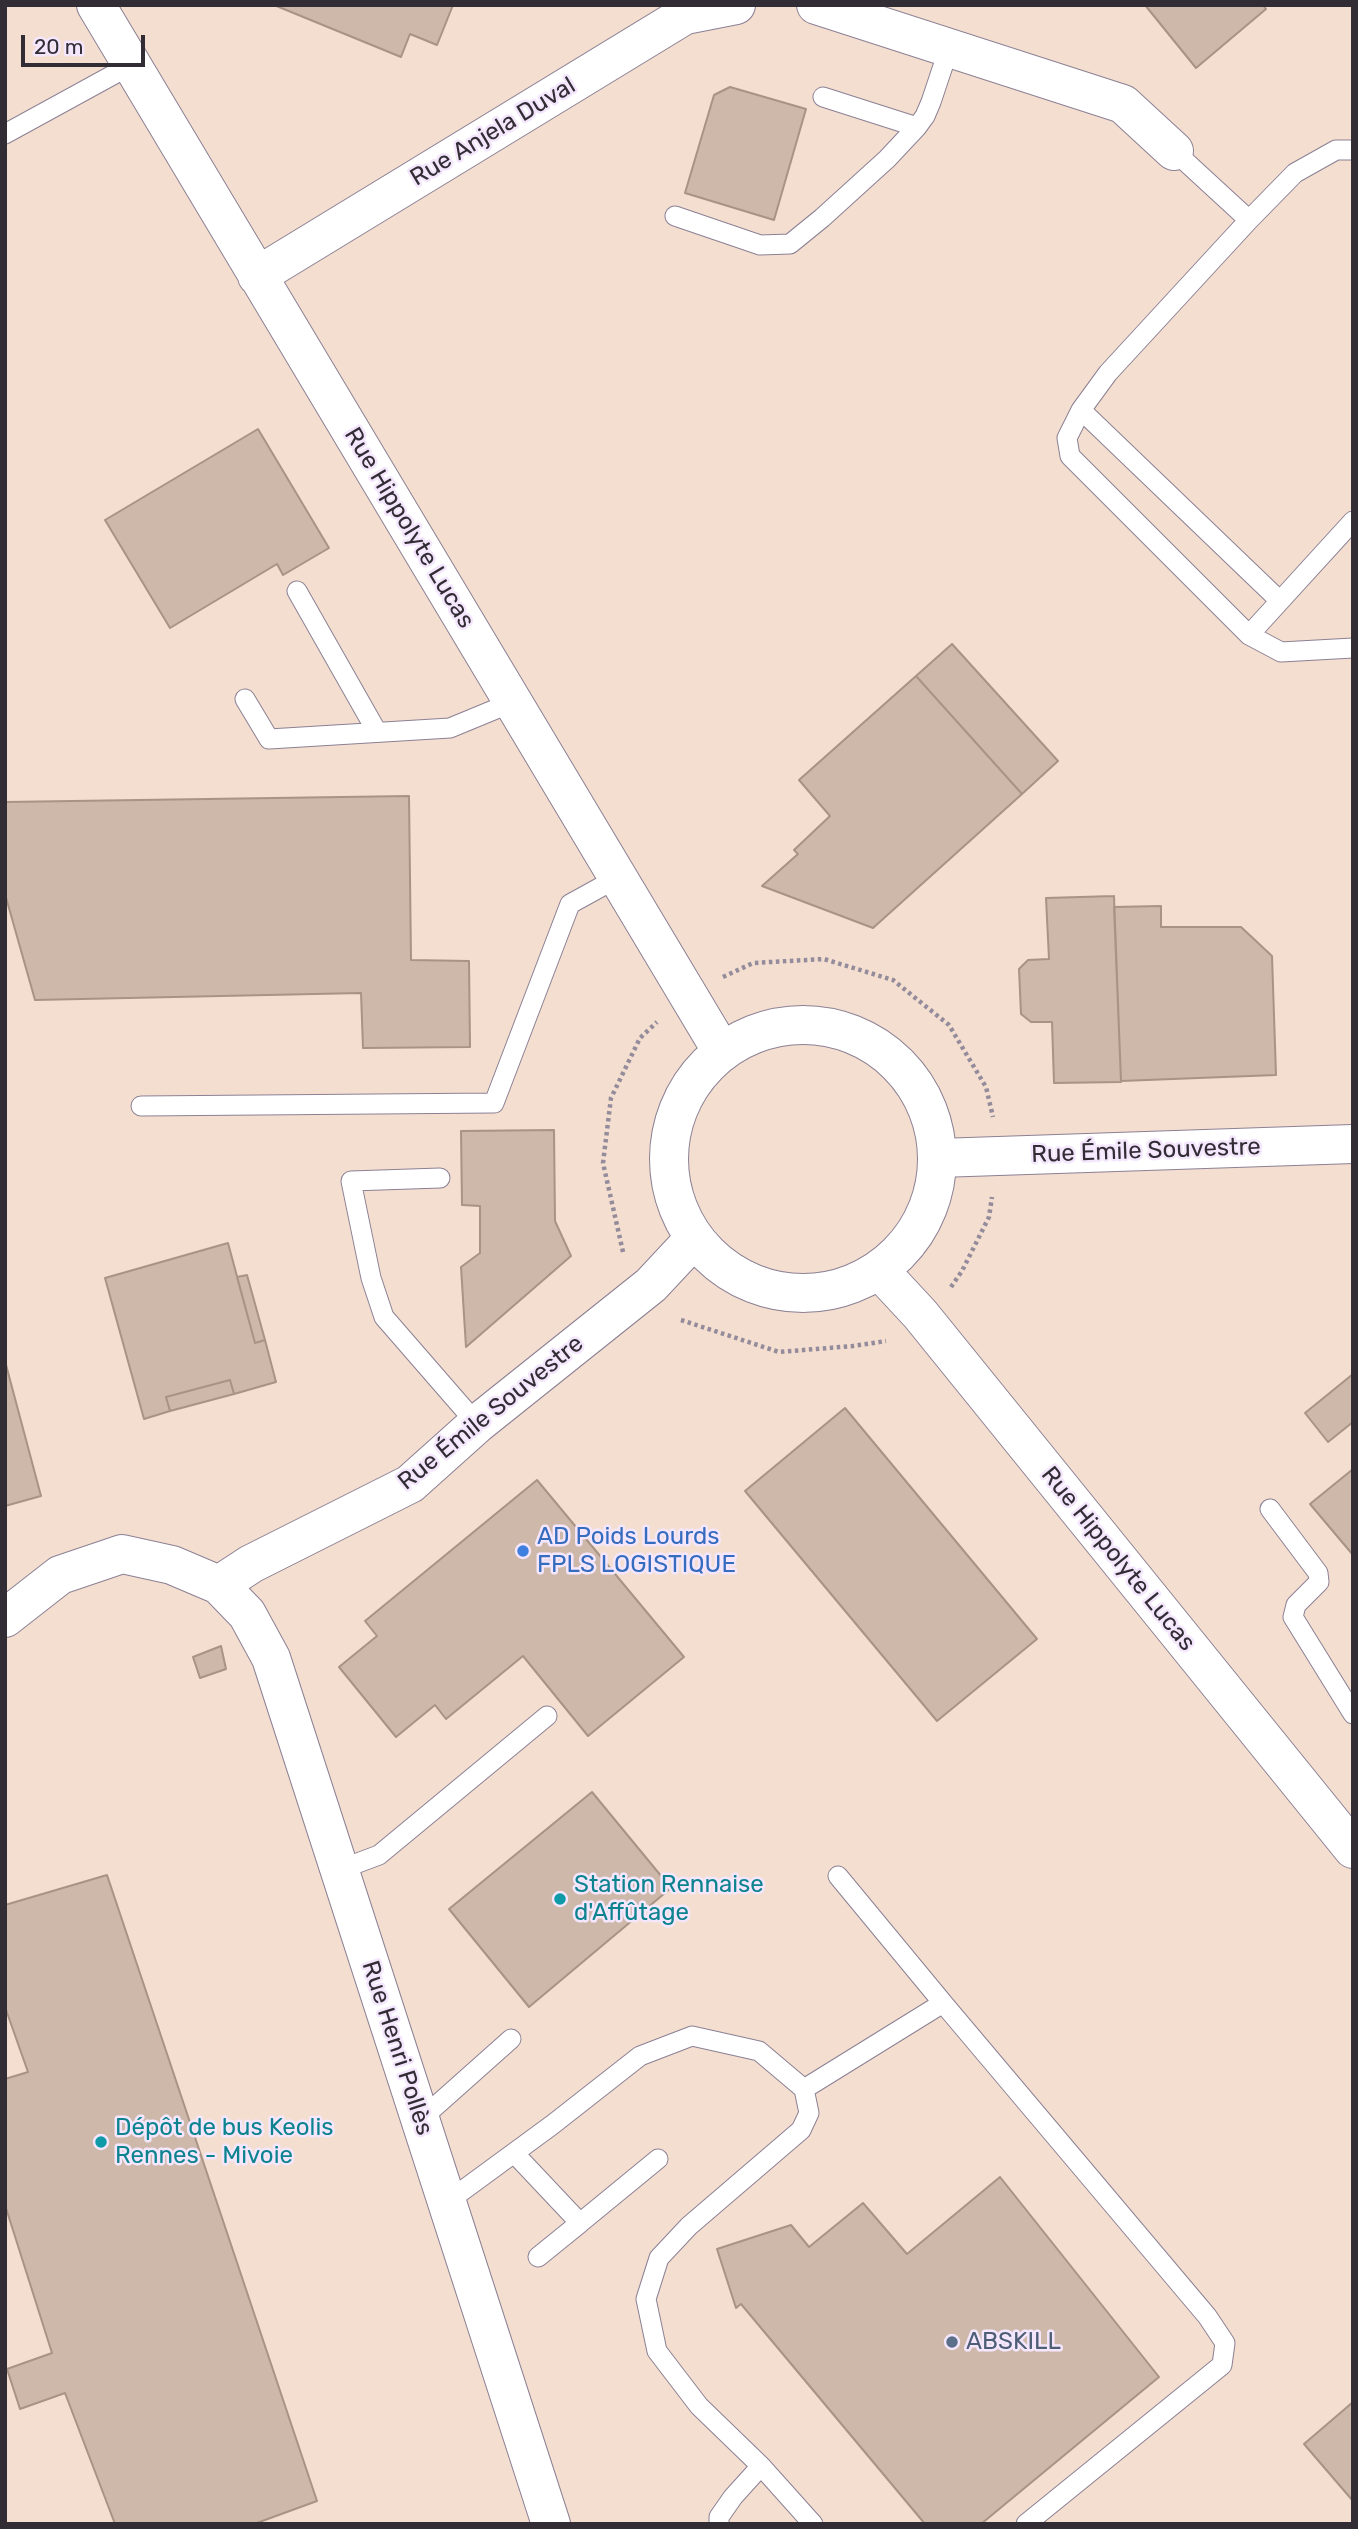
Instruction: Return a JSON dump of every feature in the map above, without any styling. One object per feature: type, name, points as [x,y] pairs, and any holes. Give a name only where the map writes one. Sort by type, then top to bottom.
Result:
[{"type":"street","name":"Rue Hippolyte Lucas","points":[[96,5],[721,1050]]},
{"type":"street","name":"Rue Anjela Duval","points":[[257,276],[685,16],[736,5]]},
{"type":"street","points":[[816,5],[1123,104],[1174,151]]},
{"type":"street","points":[[815,1024],[863,1038],[903,1067],[929,1109],[939,1158],[930,1207],[905,1249],[880,1271],[821,1294],[772,1292],[728,1273],[693,1240],[671,1192],[668,1139],[686,1089],[721,1050],[766,1028],[815,1024]]},
{"type":"street","name":"Rue Émile Souvestre","points":[[939,1158],[1353,1144]]},
{"type":"street","name":"Rue Émile Souvestre","points":[[219,1585],[251,1564],[410,1484],[477,1424],[651,1285],[693,1240]]},
{"type":"street","name":"Rue Hippolyte Lucas","points":[[880,1271],[920,1314],[1353,1849]]},
{"type":"street","points":[[5,1618],[60,1575],[122,1554],[172,1565],[219,1585]]},
{"type":"street","name":"Rue Henri Pollès","points":[[219,1585],[247,1614],[271,1658],[551,2524]]},
{"type":"lane","points":[[675,216],[760,245],[790,244],[868,176],[917,127],[931,102],[949,48]]},
{"type":"lane","points":[[5,134],[131,65]]},
{"type":"lane","points":[[823,97],[917,127]]},
{"type":"lane","points":[[1353,150],[1336,149],[1295,173],[1108,373],[1081,410],[1067,438],[1070,456],[1250,635],[1281,652],[1353,648]]},
{"type":"lane","points":[[1174,151],[1249,220]]},
{"type":"lane","points":[[1081,410],[1280,601]]},
{"type":"lane","points":[[1250,635],[1353,521]]},
{"type":"lane","points":[[296,591],[377,732]]},
{"type":"lane","points":[[245,699],[269,739],[450,728],[513,702]]},
{"type":"lane","points":[[141,1106],[494,1103],[570,904],[619,877]]},
{"type":"lane","points":[[440,1178],[351,1181],[371,1278],[384,1317],[477,1424]]},
{"type":"lane","points":[[1270,1509],[1318,1573],[1319,1582],[1296,1605],[1293,1618],[1353,1714]]},
{"type":"lane","points":[[339,1870],[379,1855],[547,1716]]},
{"type":"lane","points":[[838,1876],[1207,2316],[1225,2343],[1222,2365],[1026,2524]]},
{"type":"lane","points":[[804,2089],[943,2003]]},
{"type":"lane","points":[[447,2202],[640,2056],[692,2036],[759,2051],[804,2089],[809,2113],[801,2130],[689,2225],[659,2258],[646,2299],[657,2351],[699,2406],[761,2466],[813,2524]]},
{"type":"lane","points":[[420,2120],[511,2039]]},
{"type":"lane","points":[[514,2153],[580,2223]]},
{"type":"lane","points":[[538,2257],[658,2159]]},
{"type":"lane","points":[[719,2524],[719,2517],[733,2497],[761,2466]]},
{"type":"path","points":[[714,981],[753,963],[824,959],[893,981],[949,1025],[986,1087],[994,1121]]},
{"type":"path","points":[[622,1252],[603,1163],[611,1098],[640,1038],[658,1021]]},
{"type":"path","points":[[948,1290],[989,1217],[992,1192]]},
{"type":"path","points":[[681,1320],[779,1352],[886,1341]]},
{"type":"shaded area","points":[[5,5],[1353,5],[1353,2524],[5,2524]]},
{"type":"building","points":[[274,5],[453,5],[437,45],[410,34],[401,57]]},
{"type":"building","points":[[1145,5],[1263,5],[1266,9],[1196,68]]},
{"type":"building","points":[[730,87],[806,109],[774,220],[685,193],[714,95]]},
{"type":"building","points":[[258,429],[329,548],[283,575],[277,564],[170,628],[105,520]]},
{"type":"building","points":[[952,644],[1058,761],[1022,794],[916,676]]},
{"type":"building","points":[[916,676],[1022,794],[873,928],[762,886],[798,854],[794,850],[830,816],[799,780]]},
{"type":"building","points":[[409,796],[411,960],[469,961],[470,1047],[363,1048],[361,993],[35,1000],[5,894],[5,802]]},
{"type":"building","points":[[1114,896],[1121,1082],[1054,1083],[1052,1022],[1031,1022],[1021,1014],[1019,969],[1028,960],[1049,959],[1046,898]]},
{"type":"building","points":[[1161,906],[1161,927],[1241,927],[1272,956],[1276,1075],[1121,1081],[1114,907]]},
{"type":"building","points":[[554,1130],[555,1221],[571,1256],[466,1347],[461,1267],[480,1253],[480,1206],[462,1205],[461,1131]]},
{"type":"building","points":[[228,1243],[255,1343],[265,1340],[276,1382],[234,1394],[230,1380],[166,1397],[170,1411],[144,1419],[105,1278]]},
{"type":"building","points":[[247,1275],[265,1340],[255,1343],[237,1277]]},
{"type":"building","points":[[5,1361],[41,1496],[5,1506]]},
{"type":"building","points":[[1353,1374],[1353,1422],[1328,1442],[1305,1413]]},
{"type":"building","points":[[230,1380],[234,1394],[170,1411],[166,1397]]},
{"type":"building","points":[[845,1408],[1037,1639],[937,1721],[745,1491]]},
{"type":"building","points":[[1353,1469],[1353,1555],[1310,1504]]},
{"type":"building","name":"AD Poids Lourds FPLS LOGISTIQUE","points":[[537,1480],[684,1657],[588,1736],[523,1656],[446,1719],[435,1705],[396,1737],[339,1667],[377,1636],[365,1621]]},
{"type":"building","points":[[221,1646],[226,1669],[200,1678],[193,1657]]},
{"type":"building","name":"Station Rennaise d'Affûtage","points":[[592,1792],[671,1888],[529,2007],[449,1909]]},
{"type":"building","name":"Dépôt de bus Keolis Rennes - Mivoie","points":[[107,1875],[317,2501],[254,2524],[115,2524],[65,2393],[20,2409],[7,2369],[52,2353],[5,2205],[5,2079],[28,2072],[5,2007],[5,1905]]},
{"type":"building","name":"ABSKILL","points":[[1000,2177],[1159,2377],[981,2524],[925,2524],[741,2304],[736,2308],[717,2249],[791,2225],[809,2247],[863,2203],[907,2254]]},
{"type":"building","points":[[1353,2402],[1353,2501],[1304,2444]]},
{"type":"place","name":"AD Poids Lourds FPLS LOGISTIQUE","points":[[523,1551]]},
{"type":"place","name":"Station Rennaise d'Affûtage","points":[[560,1899]]},
{"type":"place","name":"Dépôt de bus Keolis Rennes - Mivoie","points":[[101,2142]]},
{"type":"place","name":"ABSKILL","points":[[952,2342]]}]
